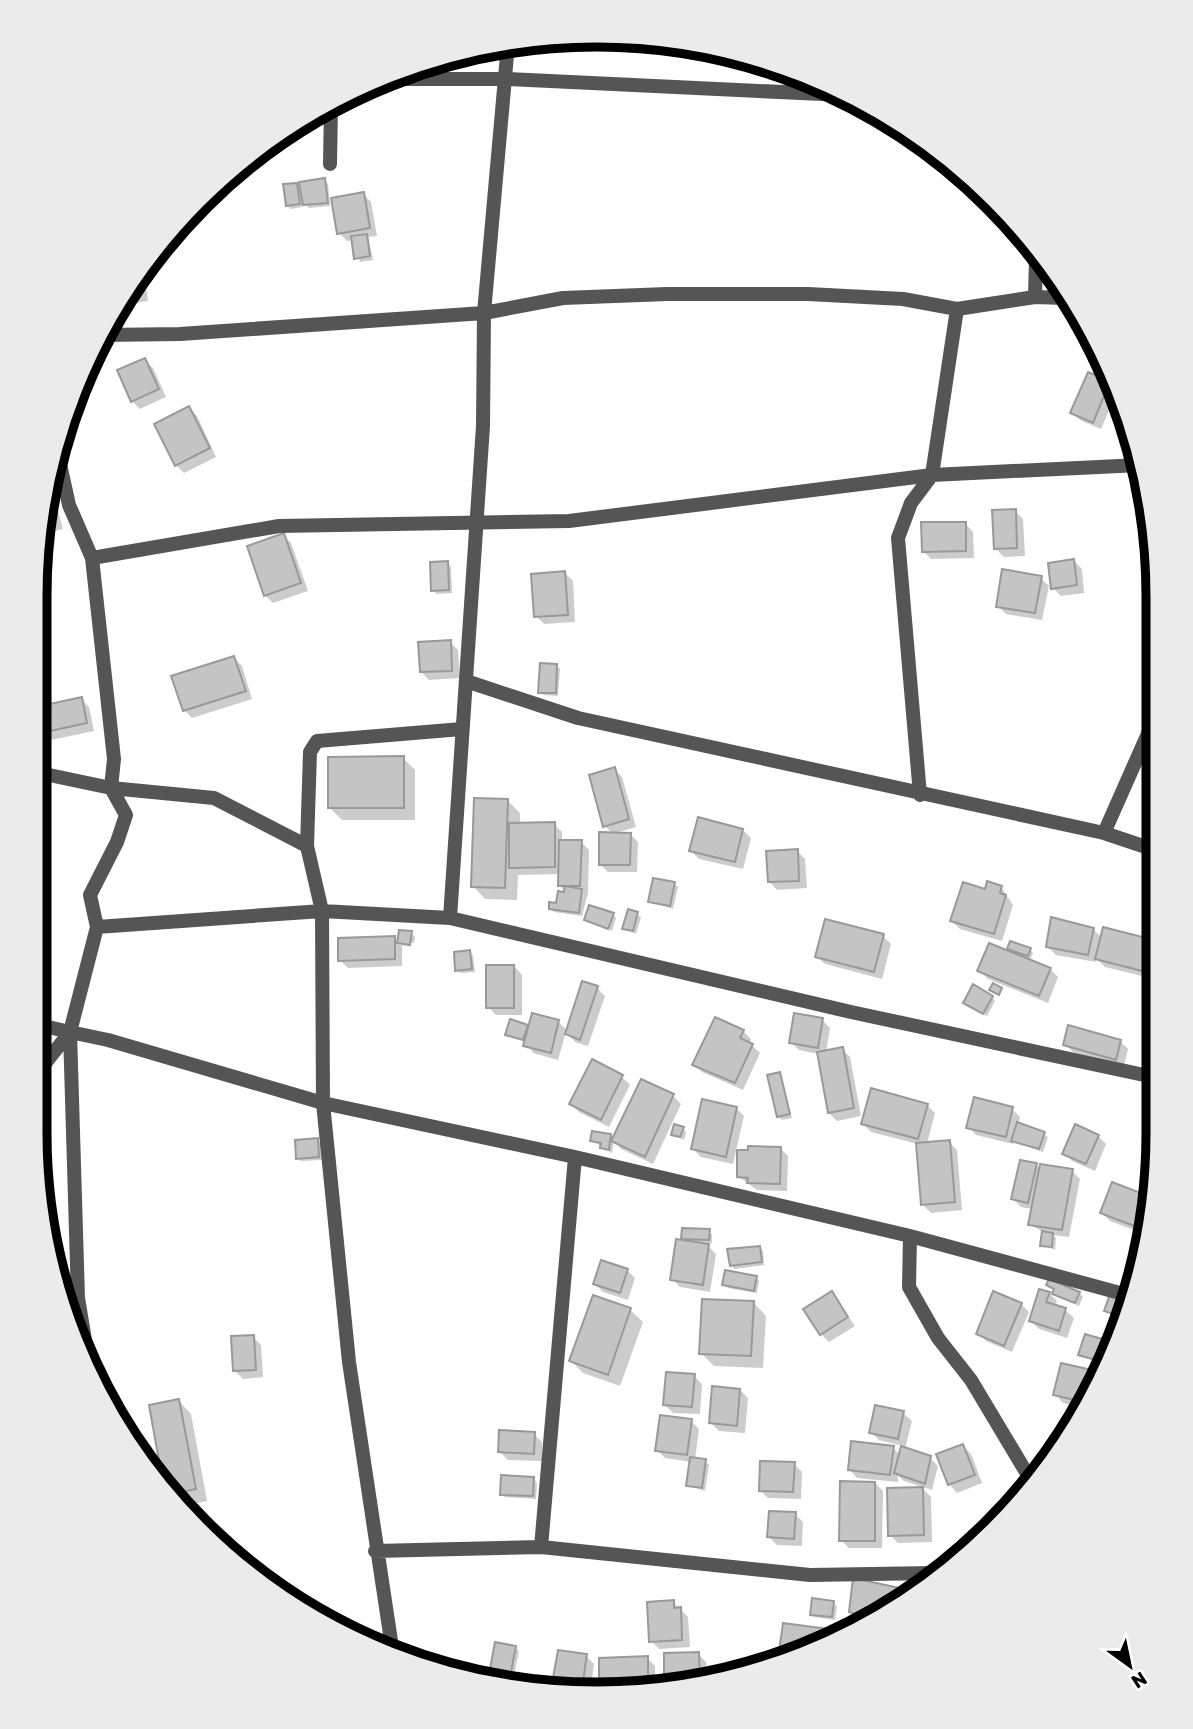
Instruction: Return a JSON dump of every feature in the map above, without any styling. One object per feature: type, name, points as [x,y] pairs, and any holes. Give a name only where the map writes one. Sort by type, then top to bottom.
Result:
[{"type":"street","points":[[450,918],[483,426],[484,313],[508,55]]},
{"type":"street","points":[[412,79],[506,79],[817,94]]},
{"type":"street","points":[[330,163],[331,116]]},
{"type":"street","points":[[1035,297],[1036,267]]},
{"type":"street","points":[[114,335],[180,334],[484,313],[563,298],[667,294],[808,294],[903,299],[957,309],[1035,297],[1057,298]]},
{"type":"street","points":[[920,795],[898,538],[911,503],[932,475],[957,309]]},
{"type":"street","points":[[92,558],[279,526],[569,521],[932,475],[1130,465]]},
{"type":"street","points":[[61,475],[69,505],[92,558],[114,759],[111,788],[126,815],[117,842],[90,895],[97,927],[70,1032],[78,1298],[84,1329]]},
{"type":"street","points":[[466,681],[578,718],[920,795],[1104,833],[1146,848]]},
{"type":"street","points":[[391,1642],[375,1551],[349,1362],[323,1103],[322,911],[307,846],[310,752],[317,741],[463,729]]},
{"type":"street","points":[[1104,833],[1146,738]]},
{"type":"street","points":[[47,775],[111,788],[214,798],[307,846]]},
{"type":"street","points":[[97,927],[322,911],[450,918],[837,1009],[1146,1075]]},
{"type":"street","points":[[47,1027],[108,1040],[323,1103],[575,1157],[910,1236],[1122,1293]]},
{"type":"street","points":[[47,1061],[70,1032]]},
{"type":"street","points":[[541,1547],[575,1157]]},
{"type":"street","points":[[910,1236],[909,1287],[938,1338],[971,1380],[1027,1473]]},
{"type":"street","points":[[72,1296],[78,1298]]},
{"type":"street","points":[[375,1551],[541,1547],[810,1576],[924,1573]]},
{"type":"building","points":[[325,178],[328,203],[303,205],[299,182]]},
{"type":"building","points":[[297,183],[300,204],[286,206],[283,184]]},
{"type":"building","points":[[364,192],[370,228],[337,234],[331,198]]},
{"type":"building","points":[[367,234],[370,256],[354,259],[351,236]]},
{"type":"building","points":[[145,358],[159,389],[131,402],[117,370]]},
{"type":"building","points":[[1088,372],[1100,377],[1106,391],[1093,423],[1070,413]]},
{"type":"building","points":[[189,406],[210,448],[175,466],[154,424]]},
{"type":"building","points":[[1016,509],[1017,548],[994,549],[992,510]]},
{"type":"building","points":[[921,522],[966,522],[966,551],[922,552]]},
{"type":"building","points":[[284,533],[301,583],[264,596],[247,546]]},
{"type":"building","points":[[1074,559],[1077,585],[1051,589],[1048,563]]},
{"type":"building","points":[[448,561],[449,590],[431,591],[430,562]]},
{"type":"building","points":[[1002,569],[1042,576],[1035,613],[996,607]]},
{"type":"building","points":[[565,571],[568,615],[534,617],[531,574]]},
{"type":"building","points":[[451,640],[452,671],[420,672],[418,642]]},
{"type":"building","points":[[234,656],[246,691],[183,711],[171,676]]},
{"type":"building","points":[[540,663],[557,664],[556,693],[538,693]]},
{"type":"building","points":[[82,697],[87,723],[47,732],[47,705]]},
{"type":"building","points":[[404,756],[404,808],[328,808],[328,757]]},
{"type":"building","points":[[615,767],[629,819],[603,827],[589,775]]},
{"type":"building","points":[[474,798],[508,799],[505,888],[471,887]]},
{"type":"building","points":[[698,817],[743,829],[735,862],[689,851]]},
{"type":"building","points":[[555,822],[555,867],[509,868],[509,823]]},
{"type":"building","points":[[599,832],[631,833],[630,865],[599,865]]},
{"type":"building","points":[[559,840],[582,840],[580,886],[558,886]]},
{"type":"building","points":[[798,849],[799,881],[768,882],[766,851]]},
{"type":"building","points":[[653,878],[675,882],[670,906],[648,902]]},
{"type":"building","points":[[987,881],[1002,886],[1000,893],[1006,895],[994,934],[950,921],[963,882],[985,889]]},
{"type":"building","points":[[565,886],[582,889],[579,913],[549,909],[549,902],[556,903],[558,891],[564,892]]},
{"type":"building","points":[[589,905],[614,913],[608,929],[584,920]]},
{"type":"building","points":[[628,909],[638,912],[633,931],[622,929]]},
{"type":"building","points":[[1051,917],[1094,928],[1088,955],[1046,947]]},
{"type":"building","points":[[825,919],[884,934],[874,972],[815,957]]},
{"type":"building","points":[[1103,927],[1146,938],[1146,972],[1095,959]]},
{"type":"building","points":[[399,930],[412,931],[410,945],[397,943]]},
{"type":"building","points":[[395,936],[395,959],[338,961],[338,938]]},
{"type":"building","points":[[1010,941],[1031,948],[1028,956],[1007,949]]},
{"type":"building","points":[[989,943],[1051,968],[1039,996],[977,971]]},
{"type":"building","points":[[470,950],[472,969],[455,971],[454,952]]},
{"type":"building","points":[[486,965],[514,965],[514,1008],[486,1008]]},
{"type":"building","points":[[582,981],[598,986],[580,1040],[565,1034]]},
{"type":"building","points":[[993,983],[1002,988],[999,995],[989,990]]},
{"type":"building","points":[[973,984],[993,996],[983,1014],[963,1003]]},
{"type":"building","points":[[532,1013],[559,1020],[551,1053],[523,1046]]},
{"type":"building","points":[[794,1013],[823,1018],[818,1048],[789,1043]]},
{"type":"building","points":[[715,1017],[744,1030],[740,1038],[753,1044],[735,1083],[692,1065]]},
{"type":"building","points":[[510,1019],[528,1025],[523,1040],[505,1035]]},
{"type":"building","points":[[1068,1025],[1121,1040],[1116,1060],[1063,1045]]},
{"type":"building","points":[[843,1047],[854,1108],[828,1113],[817,1052]]},
{"type":"building","points":[[592,1059],[623,1075],[601,1120],[569,1104]]},
{"type":"building","points":[[780,1072],[790,1114],[777,1117],[767,1075]]},
{"type":"building","points":[[641,1079],[674,1094],[645,1157],[611,1141]]},
{"type":"building","points":[[871,1088],[928,1104],[918,1139],[861,1124]]},
{"type":"building","points":[[974,1097],[1013,1107],[1006,1137],[966,1128]]},
{"type":"building","points":[[702,1099],[737,1107],[726,1157],[691,1149]]},
{"type":"building","points":[[1017,1122],[1045,1132],[1039,1149],[1011,1141]]},
{"type":"building","points":[[674,1124],[684,1127],[680,1137],[671,1135]]},
{"type":"building","points":[[1075,1124],[1099,1135],[1086,1164],[1062,1154]]},
{"type":"building","points":[[592,1131],[611,1134],[609,1150],[600,1148],[601,1143],[590,1141]]},
{"type":"building","points":[[318,1138],[319,1157],[296,1159],[295,1140]]},
{"type":"building","points":[[950,1140],[955,1202],[921,1205],[916,1143]]},
{"type":"building","points":[[748,1146],[781,1147],[780,1184],[747,1183],[748,1178],[737,1177],[737,1150],[748,1150]]},
{"type":"building","points":[[1020,1160],[1037,1163],[1028,1203],[1011,1199]]},
{"type":"building","points":[[1040,1164],[1073,1169],[1062,1230],[1028,1225]]},
{"type":"building","points":[[1112,1182],[1142,1194],[1134,1226],[1100,1213]]},
{"type":"building","points":[[682,1228],[710,1229],[709,1240],[681,1239]]},
{"type":"building","points":[[1042,1231],[1053,1233],[1052,1247],[1040,1246]]},
{"type":"building","points":[[676,1239],[709,1244],[703,1285],[670,1280]]},
{"type":"building","points":[[760,1246],[762,1262],[730,1266],[727,1249]]},
{"type":"building","points":[[601,1260],[628,1269],[620,1293],[593,1284]]},
{"type":"building","points":[[725,1270],[757,1276],[754,1291],[722,1285]]},
{"type":"building","points":[[1049,1279],[1080,1292],[1075,1303],[1052,1294],[1054,1289],[1046,1285]]},
{"type":"building","points":[[1039,1289],[1050,1292],[1046,1302],[1066,1308],[1059,1331],[1029,1321]]},
{"type":"building","points":[[832,1291],[848,1317],[820,1335],[803,1309]]},
{"type":"building","points":[[993,1291],[1022,1303],[1004,1346],[976,1334]]},
{"type":"building","points":[[1110,1294],[1120,1298],[1115,1315],[1104,1311]]},
{"type":"building","points":[[593,1295],[631,1308],[608,1375],[569,1361]]},
{"type":"building","points":[[702,1299],[754,1301],[751,1356],[699,1354]]},
{"type":"building","points":[[1085,1334],[1105,1340],[1096,1360],[1078,1355]]},
{"type":"building","points":[[254,1335],[256,1370],[233,1371],[231,1336]]},
{"type":"building","points":[[1061,1363],[1091,1370],[1076,1400],[1053,1395]]},
{"type":"building","points":[[666,1372],[695,1374],[692,1407],[663,1405]]},
{"type":"building","points":[[712,1386],[740,1389],[737,1426],[709,1423]]},
{"type":"building","points":[[179,1399],[196,1489],[182,1492],[160,1465],[149,1405]]},
{"type":"building","points":[[875,1405],[904,1411],[898,1439],[869,1433]]},
{"type":"building","points":[[660,1415],[692,1419],[687,1455],[655,1451]]},
{"type":"building","points":[[499,1430],[535,1432],[534,1454],[498,1452]]},
{"type":"building","points":[[851,1441],[894,1446],[890,1475],[848,1470]]},
{"type":"building","points":[[963,1444],[975,1475],[948,1485],[936,1454]]},
{"type":"building","points":[[901,1446],[931,1456],[925,1484],[894,1473]]},
{"type":"building","points":[[690,1457],[706,1459],[702,1488],[686,1486]]},
{"type":"building","points":[[760,1461],[795,1462],[793,1492],[759,1491]]},
{"type":"building","points":[[501,1475],[534,1477],[533,1496],[500,1495]]},
{"type":"building","points":[[840,1481],[875,1482],[875,1541],[839,1541]]},
{"type":"building","points":[[923,1487],[924,1535],[888,1536],[887,1488]]},
{"type":"building","points":[[769,1511],[796,1512],[794,1539],[767,1537]]},
{"type":"building","points":[[853,1578],[902,1589],[858,1615],[849,1612]]},
{"type":"building","points":[[812,1598],[834,1601],[832,1617],[810,1615]]},
{"type":"building","points":[[674,1600],[674,1608],[681,1607],[682,1640],[649,1642],[647,1602]]},
{"type":"building","points":[[783,1623],[830,1629],[807,1640],[779,1651]]},
{"type":"building","points":[[495,1642],[516,1646],[511,1672],[490,1669]]},
{"type":"building","points":[[558,1650],[587,1654],[583,1682],[553,1678]]},
{"type":"building","points":[[699,1652],[700,1672],[664,1677],[664,1653]]},
{"type":"building","points":[[648,1656],[648,1679],[599,1682],[599,1658]]}]
